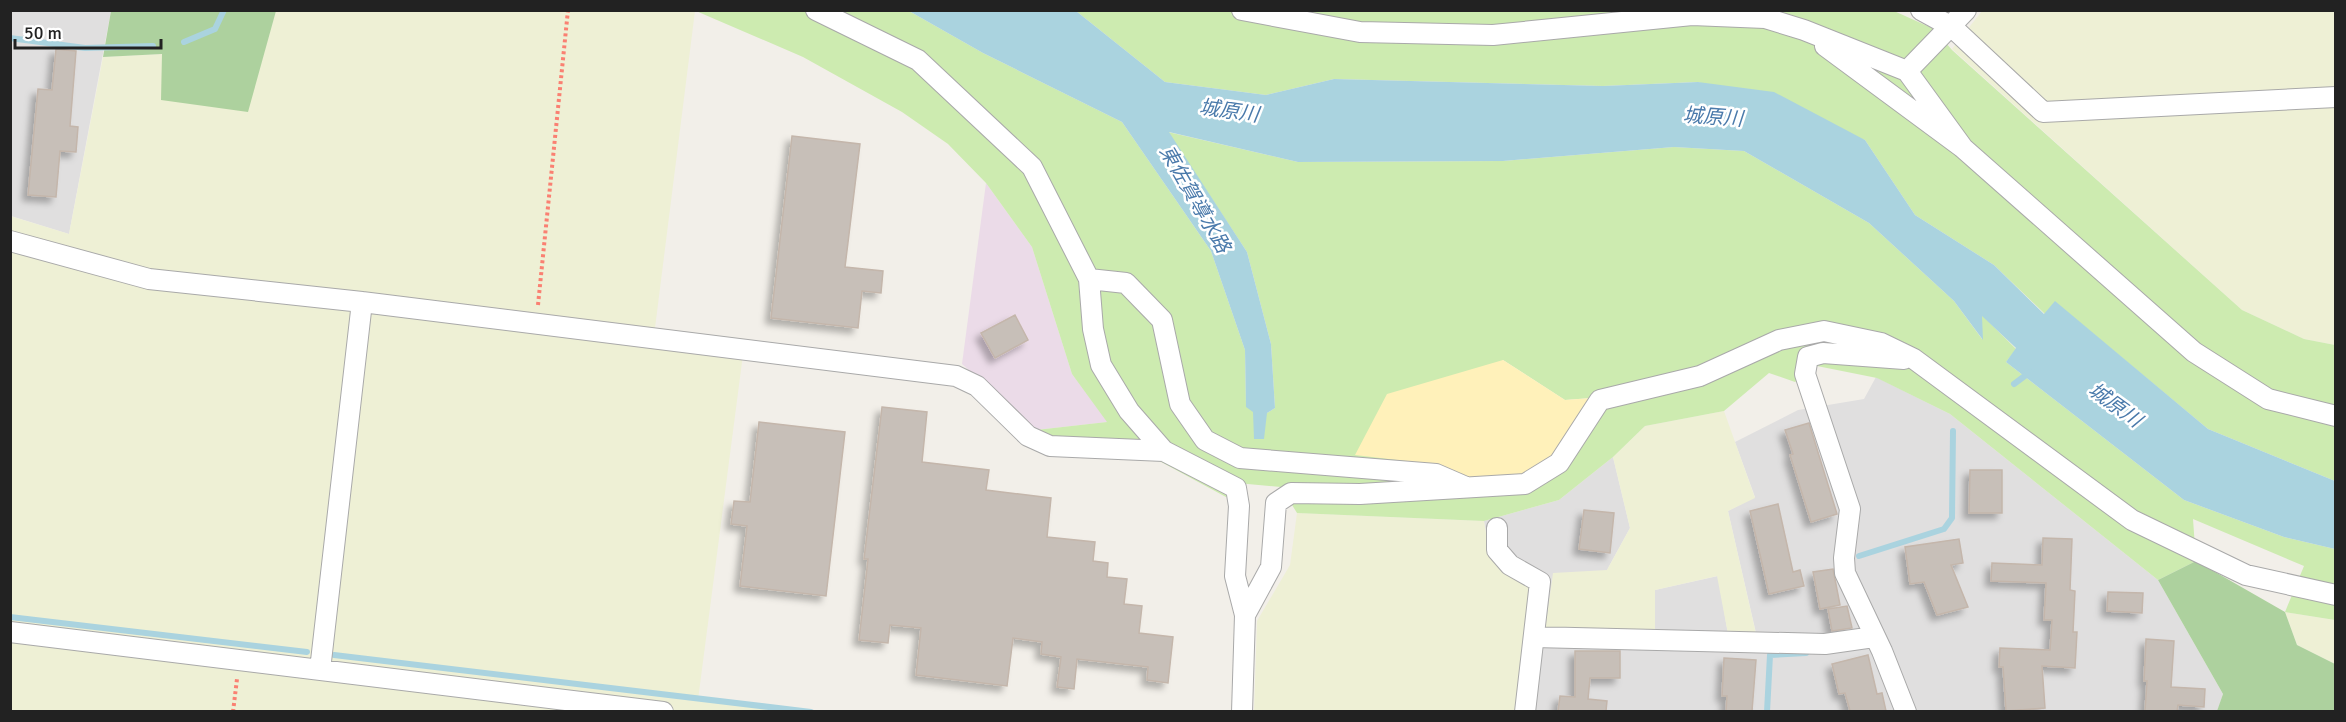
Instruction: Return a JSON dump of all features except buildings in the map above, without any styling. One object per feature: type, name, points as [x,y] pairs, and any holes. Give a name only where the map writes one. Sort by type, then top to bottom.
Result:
[{"type":"street","points":[[816,10],[918,60],[1032,167],[1089,279],[1093,328],[1101,365],[1129,411],[1164,451],[1236,488],[1239,506],[1235,576],[1245,615],[1242,711]]},
{"type":"street","points":[[1242,10],[1360,32],[1493,35],[1692,15],[1764,18],[1804,30],[1907,71],[1963,148]]},
{"type":"street","points":[[1921,10],[1952,27],[2043,112],[2336,97]]},
{"type":"street","points":[[1907,71],[1966,10]]},
{"type":"street","points":[[1804,30],[1963,148],[2194,352],[2268,399],[2336,416]]},
{"type":"street","points":[[10,241],[149,279],[362,302],[956,376],[977,386],[1028,436],[1050,446],[1164,451]]},
{"type":"street","points":[[1089,279],[1126,283],[1162,320],[1180,405],[1205,440],[1240,458],[1436,474],[1469,489]]},
{"type":"street","points":[[320,670],[362,302]]},
{"type":"street","points":[[1245,615],[1270,567],[1276,503],[1291,494],[1360,494],[1525,484],[1559,463],[1600,400],[1700,376],[1779,340],[1824,332],[1881,343],[1914,359],[2132,520],[2246,575],[2336,595]]},
{"type":"street","points":[[1906,711],[1845,573],[1844,558],[1850,509],[1805,374],[1808,357],[1823,353],[1914,359]]},
{"type":"street","points":[[1497,528],[1497,550],[1510,565],[1539,582],[1525,711]]},
{"type":"street","points":[[10,632],[663,711]]},
{"type":"street","points":[[1534,637],[1825,644],[1874,637]]},
{"type":"path","points":[[536,324],[568,10]]},
{"type":"path","points":[[233,711],[239,660]]},
{"type":"shaded area","points":[[10,11],[111,11],[69,234],[11,216]]},
{"type":"shaded area","points":[[986,183],[1032,247],[1072,374],[1108,422],[1036,430],[962,364]]},
{"type":"shaded area","points":[[1876,377],[1950,414],[2158,580],[2223,694],[2217,712],[1518,711],[1534,588],[1490,558],[1484,521],[1559,500],[1613,457],[1630,528],[1607,570],[1655,631],[1655,590],[1718,576],[1728,634],[1756,633],[1728,511],[1755,497],[1735,442],[1798,410],[1864,399]]},
{"type":"green space","points":[[111,11],[276,11],[248,112],[161,100],[162,54],[103,57]]},
{"type":"green space","points":[[276,11],[695,11],[655,328],[745,339],[698,700],[793,711],[11,711],[10,216],[69,234],[103,57],[162,54],[247,112]]},
{"type":"green space","points":[[696,11],[909,11],[983,53],[1122,122],[1211,251],[1245,350],[1246,406],[1267,413],[1275,408],[1271,344],[1247,252],[1168,132],[1298,162],[1503,161],[1674,147],[1744,151],[1869,223],[1954,301],[1982,339],[1982,315],[2016,349],[2006,362],[2184,500],[2284,537],[2335,549],[2335,620],[2285,612],[2304,566],[2193,519],[2196,561],[2158,580],[1950,414],[1877,378],[1817,366],[1795,382],[1769,373],[1724,411],[1645,426],[1613,457],[1559,500],[1484,521],[1297,513],[1281,487],[1237,483],[1226,497],[1152,457],[1037,450],[1036,430],[1107,422],[1072,374],[1032,247],[986,183],[948,144],[902,112],[803,57]],"holes":[[[1503,360],[1565,400],[1591,398],[1439,465]]]},
{"type":"green space","points":[[1076,11],[1894,11],[1934,29],[1952,50],[2242,310],[2304,339],[2335,345],[2335,481],[2208,429],[2055,302],[2045,314],[1994,265],[1915,215],[1865,140],[1698,82],[1603,86],[1334,79],[1266,95],[1165,82]]},
{"type":"green space","points":[[1982,11],[2335,11],[2335,345],[2304,339],[2242,310],[1952,49]]},
{"type":"green space","points":[[1724,411],[1755,498],[1728,511],[1756,634],[1728,634],[1717,576],[1655,590],[1655,631],[1545,630],[1553,573],[1607,570],[1630,528],[1613,457],[1645,426]]},
{"type":"green space","points":[[1297,513],[1484,521],[1490,558],[1534,588],[1518,711],[1254,712],[1257,621],[1290,565]]},
{"type":"green space","points":[[2196,561],[2285,612],[2297,645],[2335,664],[2335,711],[2217,711],[2223,694],[2158,580]]},
{"type":"green space","points":[[2285,612],[2335,620],[2335,664],[2297,645]]},
{"type":"sand","points":[[1503,360],[1565,400],[1592,398],[1550,462],[1528,475],[1472,479],[1439,465],[1355,455],[1387,394]]},
{"type":"water","points":[[909,11],[1076,11],[1165,82],[1266,95],[1334,79],[1603,86],[1698,82],[1774,92],[1865,140],[1915,215],[1994,265],[2044,314],[2055,301],[2208,429],[2335,481],[2335,549],[2284,537],[2184,500],[2006,362],[2016,348],[1982,316],[1983,340],[1954,301],[1869,223],[1744,151],[1674,147],[1503,161],[1298,162],[1169,132],[1247,252],[1271,344],[1275,408],[1267,413],[1264,439],[1254,439],[1253,412],[1246,407],[1245,350],[1211,251],[1122,122],[983,53]]},
{"type":"waterway","points":[[184,42],[215,29],[224,10]]},
{"type":"waterway","points":[[10,38],[85,48],[153,46]]},
{"type":"waterway","points":[[2014,384],[2030,372]]},
{"type":"waterway","points":[[1859,556],[1944,529],[1952,518],[1953,431]]},
{"type":"waterway","points":[[10,617],[307,652]]},
{"type":"waterway","points":[[1767,712],[1770,655],[1806,653]]},
{"type":"waterway","points":[[334,655],[811,712]]},
{"type":"water label","name":"城原川","points":[[1229,111]]},
{"type":"water label","name":"城原川","points":[[1713,117]]},
{"type":"water label","name":"東佐賀導水路","points":[[1195,199]]},
{"type":"water label","name":"城原川","points":[[2115,405]]}]
